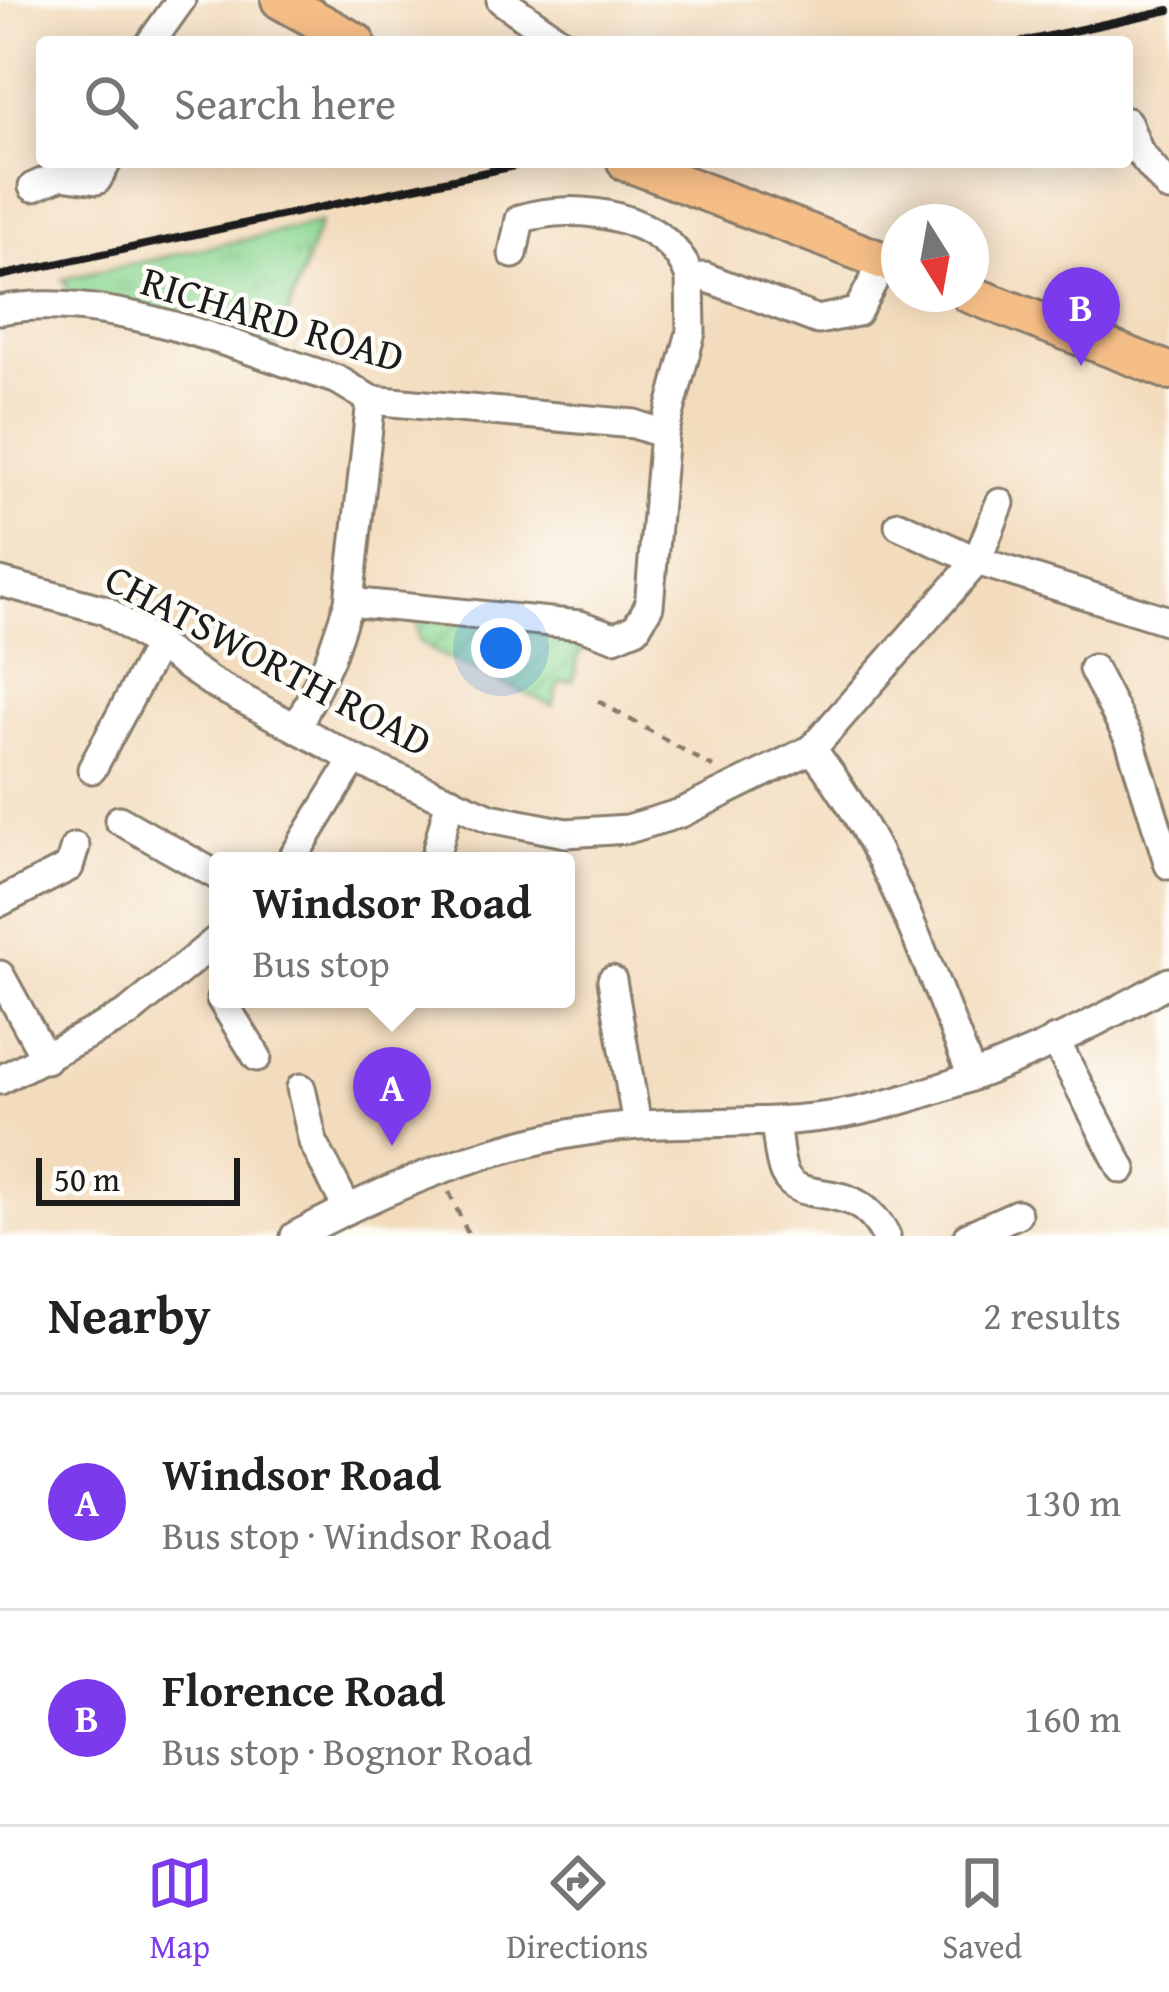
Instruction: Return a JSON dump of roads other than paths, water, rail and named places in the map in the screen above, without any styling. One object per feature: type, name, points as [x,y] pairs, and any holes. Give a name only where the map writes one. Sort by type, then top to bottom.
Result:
[{"type":"main road","points":[[280,0],[345,36]]},
{"type":"main road","points":[[641,168],[881,260]]},
{"type":"main road","points":[[989,302],[1169,371]]},
{"type":"street","points":[[155,36],[181,0]]},
{"type":"street","points":[[501,0],[552,36]]},
{"type":"street","points":[[1133,137],[1139,152],[1169,188]]},
{"type":"street","points":[[33,187],[62,175],[97,180],[103,168]]},
{"type":"street","points":[[349,602],[580,625],[606,636],[636,628],[649,606],[664,434],[692,332],[690,278],[680,254],[663,238],[579,211],[520,219],[514,254]]},
{"type":"street","points":[[690,278],[705,277],[818,320],[857,312],[881,279]]},
{"type":"street","name":"RICHARD ROAD","points":[[0,310],[37,302],[88,306],[338,380],[371,400],[634,424],[664,434]]},
{"type":"street","points":[[297,728],[331,658],[349,602],[371,400]]},
{"type":"street","name":"CHATSWORTH ROAD","points":[[0,582],[105,610],[158,646],[354,759],[490,818],[566,833],[628,829],[681,813],[812,748],[977,561],[1000,503]]},
{"type":"street","points":[[899,525],[977,561],[1169,621]]},
{"type":"street","points":[[92,769],[158,646]]},
{"type":"street","points":[[1093,669],[1130,741],[1169,866]]},
{"type":"street","points":[[812,748],[842,788],[880,857],[972,1076]]},
{"type":"street","points":[[297,852],[354,759]]},
{"type":"street","points":[[436,852],[449,800]]},
{"type":"street","points":[[119,820],[209,871]]},
{"type":"street","points":[[0,902],[69,867],[75,847]]},
{"type":"street","points":[[0,1080],[127,1014],[209,947]]},
{"type":"street","points":[[196,959],[209,980]]},
{"type":"street","points":[[0,975],[46,1059]]},
{"type":"street","points":[[612,980],[637,1125]]},
{"type":"street","points":[[295,1236],[438,1167],[637,1125],[775,1124],[875,1107],[972,1076],[1169,982]]},
{"type":"street","points":[[226,1008],[256,1057]]},
{"type":"street","points":[[1055,1040],[1122,1169]]},
{"type":"street","points":[[301,1088],[313,1142],[347,1208]]},
{"type":"street","points":[[775,1124],[785,1175],[805,1192],[845,1195],[873,1213],[886,1236]]},
{"type":"street","points":[[968,1236],[1017,1214]]},
{"type":"railway","points":[[1050,36],[1169,10]]},
{"type":"railway","points":[[0,276],[505,168]]},
{"type":"place","name":"Florence Road","points":[[1081,366]]},
{"type":"place","name":"Windsor Road","points":[[392,1146]]}]
